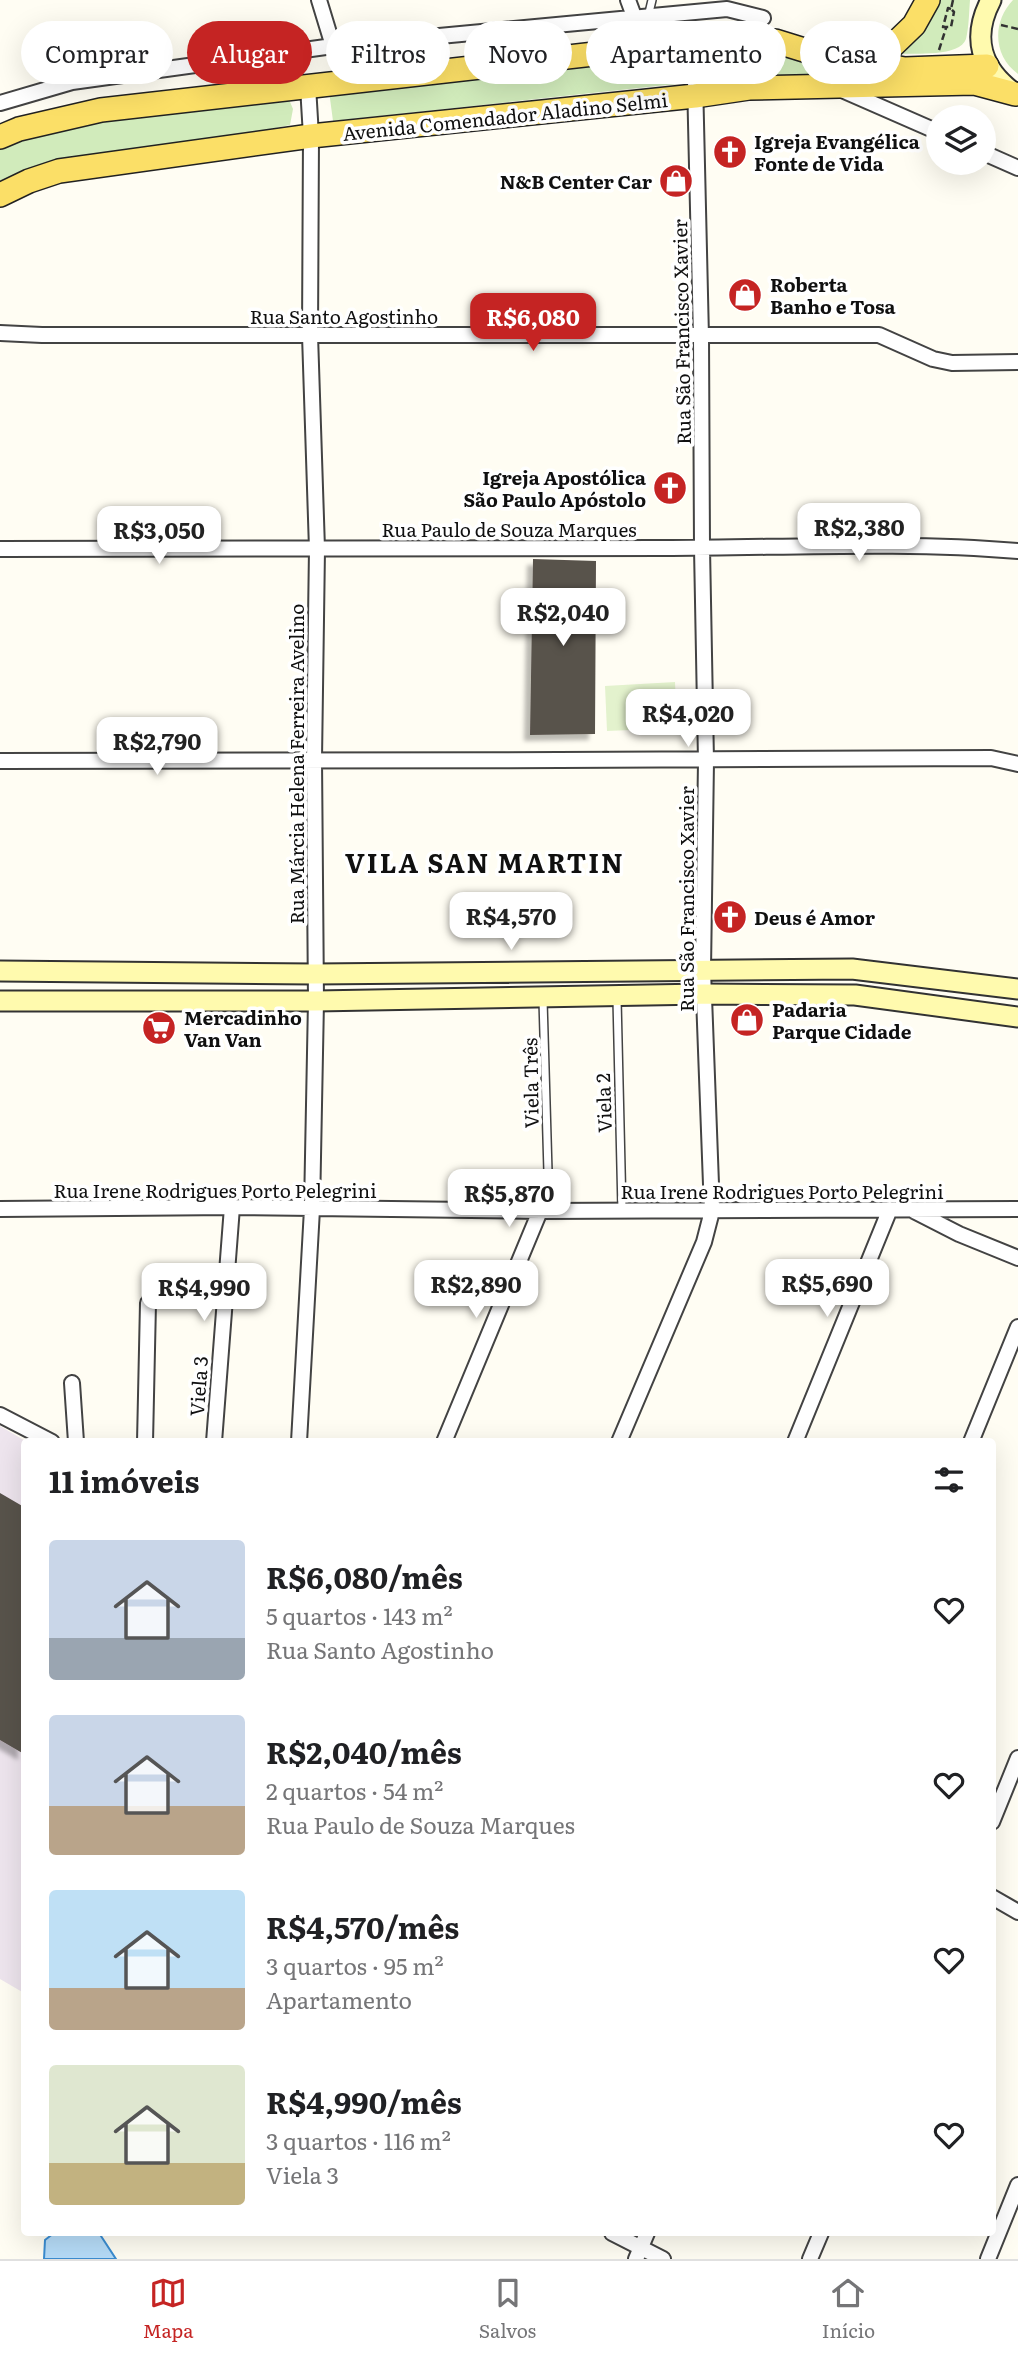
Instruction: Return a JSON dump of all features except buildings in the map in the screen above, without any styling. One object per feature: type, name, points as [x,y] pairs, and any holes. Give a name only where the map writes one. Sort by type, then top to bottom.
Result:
[{"type":"main road","points":[[901,38],[914,25],[928,0]]},
{"type":"main road","points":[[991,0],[985,12],[980,36],[982,51],[987,66],[999,82],[1017,95]]},
{"type":"main road","points":[[0,137],[19,129],[101,110],[586,55]]},
{"type":"main road","points":[[901,68],[987,66]]},
{"type":"main road","name":"Avenida Comendador Aladino Selmi","points":[[0,195],[29,181],[60,171],[311,136],[749,88],[974,83],[1017,95]]},
{"type":"main road","points":[[0,971],[314,974],[852,969],[1018,989]]},
{"type":"main road","points":[[0,1001],[316,1001],[704,994],[855,995],[1018,1017]]},
{"type":"street","points":[[319,0],[326,23]]},
{"type":"street","points":[[628,0],[641,18]]},
{"type":"street","points":[[450,35],[727,9],[763,18]]},
{"type":"street","points":[[0,103],[72,82],[326,47]]},
{"type":"street","name":"Rua São Francisco Xavier","points":[[621,1438],[704,1242],[712,1211],[703,970],[706,761],[701,337],[694,84]]},
{"type":"street","name":"Rua Márcia Helena Ferreira Avelino","points":[[299,1438],[312,1209],[316,1001],[314,759],[317,549],[310,335],[309,86]]},
{"type":"street","points":[[834,86],[926,127]]},
{"type":"street","points":[[996,158],[1018,168]]},
{"type":"street","name":"Rua Santo Agostinho","points":[[0,333],[701,337],[879,335],[933,359],[952,363],[1018,362]]},
{"type":"street","name":"Rua Santo Agostinho","points":[[0,340],[41,335]]},
{"type":"street","name":"Rua Paulo de Souza Marques","points":[[0,549],[959,546],[1018,551]]},
{"type":"street","points":[[0,761],[706,761],[991,758],[1018,764]]},
{"type":"street","name":"Viela 3","points":[[214,1438],[232,1207]]},
{"type":"street","name":"Rua Irene Rodrigues Porto Pelegrini","points":[[0,1209],[1018,1209]]},
{"type":"street","points":[[797,1438],[890,1209]]},
{"type":"street","points":[[913,1210],[959,1234],[1015,1256],[1018,1241]]},
{"type":"street","points":[[446,1438],[540,1211]]},
{"type":"street","points":[[145,1438],[148,1303]]},
{"type":"street","points":[[973,1438],[1018,1327]]},
{"type":"street","points":[[72,1383],[76,1438]]},
{"type":"street","points":[[0,1415],[44,1438]]},
{"type":"street","points":[[996,1812],[1018,1758]]},
{"type":"street","points":[[996,1900],[1018,1912]]},
{"type":"street","points":[[988,2259],[1018,2185]]},
{"type":"street","points":[[619,2236],[663,2259]]},
{"type":"street","points":[[810,2259],[820,2236]]},
{"type":"lane","points":[[641,18],[652,0]]},
{"type":"lane","name":"Viela 2","points":[[617,995],[622,1210]]},
{"type":"lane","name":"Viela Três","points":[[540,1211],[548,1171],[543,996]]},
{"type":"path","points":[[946,27],[951,27],[953,21],[953,0]]},
{"type":"path","points":[[946,27],[943,27],[946,10],[951,9]]},
{"type":"path","points":[[953,21],[960,21]]},
{"type":"path","points":[[998,35],[999,24],[1018,29]]},
{"type":"path","points":[[938,53],[946,27]]},
{"type":"shaded area","points":[[0,1426],[21,1438],[21,1991],[0,1979]]},
{"type":"green space","points":[[937,0],[970,0],[967,34],[962,45],[955,49],[926,54],[901,54]]},
{"type":"green space","points":[[1013,0],[1018,0],[1018,74],[1004,58],[998,38],[1001,18]]},
{"type":"green space","points":[[786,54],[800,58],[800,80],[786,81]]},
{"type":"green space","points":[[586,60],[586,84],[676,84],[333,121],[329,91],[387,84],[450,84],[450,76],[464,75],[464,84],[572,84],[572,62]]},
{"type":"green space","points":[[288,97],[293,109],[290,125],[0,185],[0,144],[75,119]]},
{"type":"green space","points":[[675,682],[677,728],[607,731],[605,686]]},
{"type":"water","points":[[50,2236],[101,2236],[116,2259],[44,2259],[45,2240]]},
{"type":"place","name":"Igreja Evangélica Fonte de Vida","points":[[730,152]]},
{"type":"place","name":"N&B Center Car","points":[[676,181]]},
{"type":"place","name":"Roberta Banho e Tosa","points":[[745,295]]},
{"type":"place","name":"Igreja Apostólica São Paulo Apóstolo","points":[[670,488]]},
{"type":"place","name":"Deus é Amor","points":[[730,917]]},
{"type":"place","name":"Padaria Parque Cidade","points":[[747,1020]]},
{"type":"place","name":"Mercadinho Van Van","points":[[159,1028]]},
{"type":"district","name":"VILA SAN MARTIN","points":[[485,861]]}]
